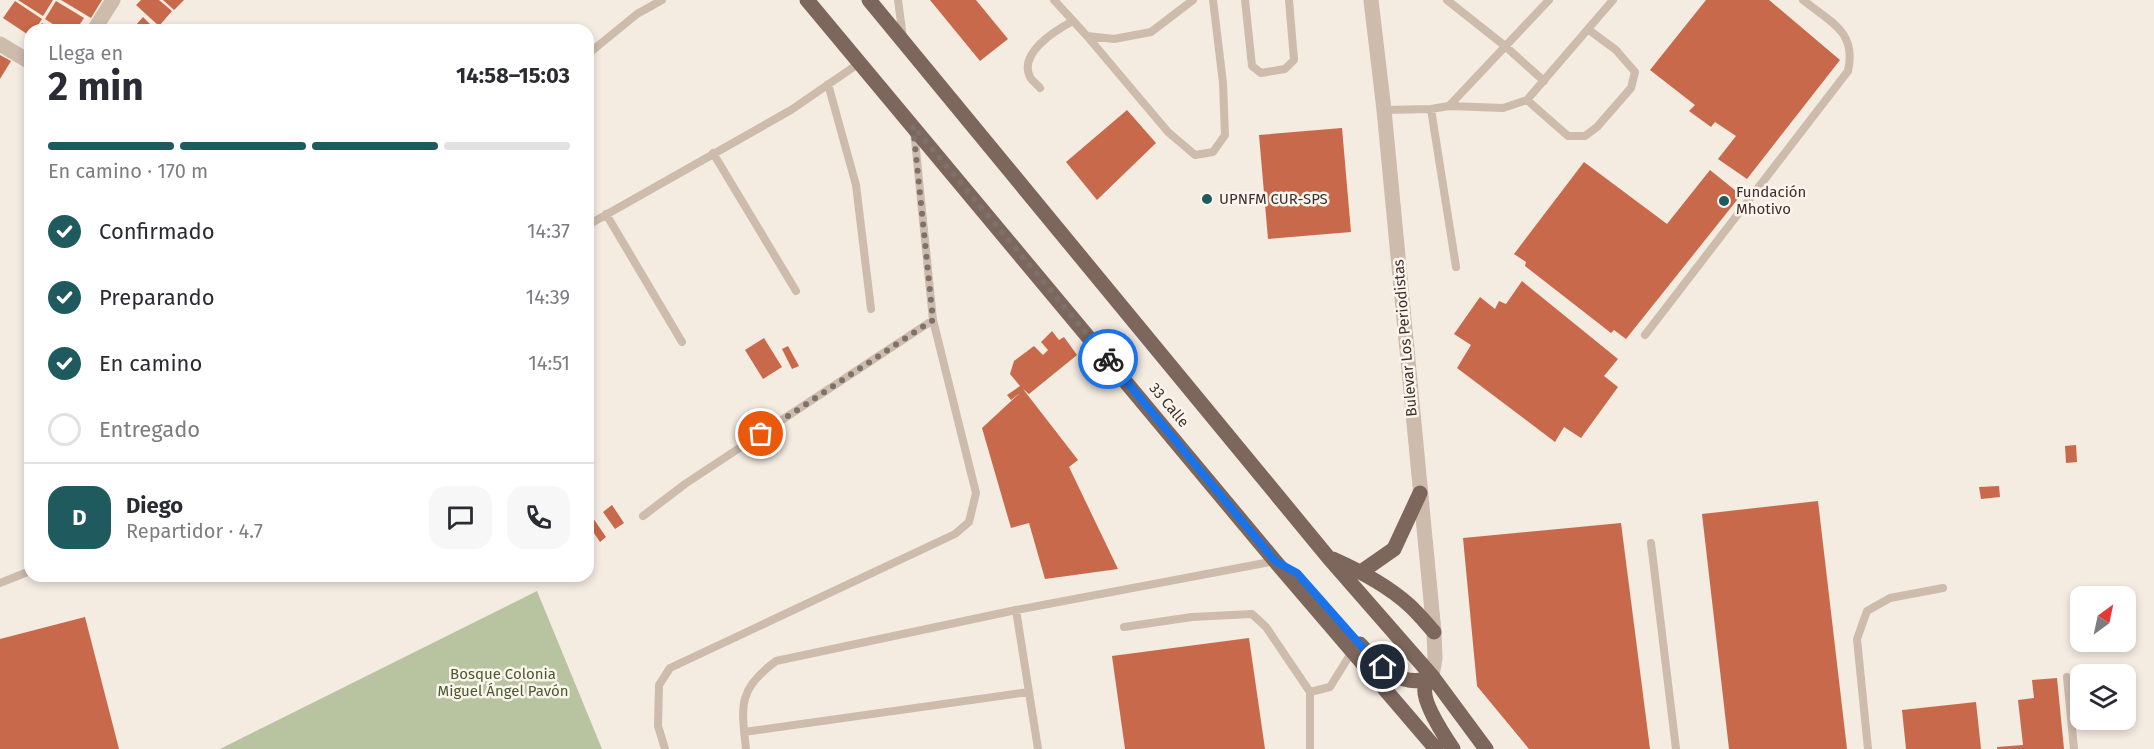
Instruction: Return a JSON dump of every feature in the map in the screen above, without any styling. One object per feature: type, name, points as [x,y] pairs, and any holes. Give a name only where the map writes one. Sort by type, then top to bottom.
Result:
[{"type":"main road","name":"33 Calle","points":[[807,0],[858,64],[913,126],[1275,561],[1355,646],[1436,749]]},
{"type":"main road","name":"33 Calle","points":[[869,0],[1328,557],[1432,676],[1486,749]]},
{"type":"main road","points":[[1361,572],[1373,566],[1394,549],[1419,493]]},
{"type":"main road","points":[[1328,557],[1361,572],[1410,605],[1434,633]]},
{"type":"main road","points":[[1355,646],[1395,675],[1416,682],[1422,682],[1432,676]]},
{"type":"main road","points":[[1432,676],[1425,687],[1425,694],[1436,723],[1453,749]]},
{"type":"street","points":[[98,24],[113,0]]},
{"type":"street","name":"Bulevar Los Periodistas","points":[[1371,0],[1384,110],[1434,633],[1435,658],[1432,676]]},
{"type":"street","points":[[0,44],[24,58]]},
{"type":"lane","points":[[594,49],[637,14],[662,0]]},
{"type":"lane","points":[[898,0],[903,42]]},
{"type":"lane","points":[[1054,0],[1168,132],[1195,155],[1213,152],[1225,135],[1223,83],[1213,0]]},
{"type":"lane","points":[[1087,36],[1114,39],[1151,32],[1193,0]]},
{"type":"lane","points":[[1245,0],[1252,66],[1261,73],[1285,69],[1294,60],[1289,0]]},
{"type":"lane","points":[[1447,0],[1505,46],[1544,81]]},
{"type":"lane","points":[[1449,106],[1549,0]]},
{"type":"lane","points":[[1384,110],[1431,109],[1449,106],[1503,108],[1527,100],[1613,0]]},
{"type":"lane","points":[[1646,335],[1848,70],[1851,55],[1846,35],[1803,0]]},
{"type":"lane","points":[[1040,88],[1030,77],[1028,63],[1036,47],[1073,21]]},
{"type":"lane","points":[[1527,100],[1568,136],[1586,136],[1610,113],[1631,88],[1635,72],[1616,50],[1589,30]]},
{"type":"lane","points":[[594,221],[791,110],[858,64]]},
{"type":"lane","points":[[828,84],[856,185],[871,309]]},
{"type":"lane","points":[[1431,109],[1456,267]]},
{"type":"lane","points":[[665,749],[657,726],[659,686],[670,668],[956,534],[969,522],[976,493],[933,320],[913,126]]},
{"type":"lane","points":[[713,153],[796,291]]},
{"type":"lane","points":[[606,214],[682,342]]},
{"type":"lane","points":[[643,516],[685,484],[933,320]]},
{"type":"lane","points":[[1651,543],[1676,749]]},
{"type":"lane","points":[[746,749],[741,711],[747,690],[759,674],[776,661],[1016,610],[1275,561]]},
{"type":"lane","points":[[0,583],[24,573]]},
{"type":"lane","points":[[1868,749],[1857,639],[1867,611],[1890,598],[1943,588]]},
{"type":"lane","points":[[1016,610],[1038,749]]},
{"type":"lane","points":[[1124,627],[1192,617],[1252,614],[1266,627],[1310,692],[1310,749]]},
{"type":"lane","points":[[1310,692],[1330,687],[1355,646]]},
{"type":"lane","points":[[2067,677],[2074,749]]},
{"type":"lane","points":[[744,732],[1029,692]]},
{"type":"green space","name":"Bosque Colonia Miguel Ángel Pavón","points":[[537,591],[602,749],[220,749]]},
{"type":"building","points":[[18,0],[53,0],[43,16]]},
{"type":"building","points":[[61,0],[102,0],[91,18]]},
{"type":"building","points":[[141,0],[159,0],[172,11],[161,24],[157,24],[136,5]]},
{"type":"building","points":[[163,0],[184,0],[174,10]]},
{"type":"building","points":[[930,0],[976,0],[1008,39],[980,61]]},
{"type":"building","points":[[1706,0],[1769,0],[1840,60],[1747,179],[1718,159],[1736,136],[1715,122],[1711,127],[1689,111],[1695,105],[1650,70]]},
{"type":"building","points":[[15,1],[42,19],[39,24],[24,24],[24,32],[3,18]]},
{"type":"building","points":[[56,1],[84,18],[80,24],[53,24],[45,19]]},
{"type":"building","points":[[143,17],[150,24],[137,24]]},
{"type":"building","points":[[0,55],[11,61],[0,79]]},
{"type":"building","points":[[1127,110],[1156,143],[1097,200],[1066,162]]},
{"type":"building","points":[[1342,128],[1351,232],[1268,239],[1259,135]]},
{"type":"building","points":[[1584,162],[1667,224],[1710,170],[1741,195],[1626,339],[1614,330],[1611,333],[1525,266],[1526,262],[1514,254]]},
{"type":"building","points":[[1522,281],[1618,359],[1604,376],[1618,387],[1581,438],[1564,427],[1555,442],[1457,368],[1471,345],[1454,334],[1480,297],[1495,309],[1499,301],[1506,304]]},
{"type":"building","points":[[1052,331],[1059,340],[1064,337],[1077,355],[1029,394],[1023,389],[1078,460],[1069,467],[1118,569],[1045,579],[1029,523],[1011,528],[982,428],[1020,393],[1011,400],[1007,395],[1020,386],[1010,374],[1014,361],[1034,346],[1043,355],[1048,350],[1041,342]]},
{"type":"building","points":[[764,338],[782,367],[763,379],[745,350]]},
{"type":"building","points":[[788,346],[799,366],[792,369],[782,349]]},
{"type":"building","points":[[2076,445],[2077,462],[2066,463],[2065,446]]},
{"type":"building","points":[[1999,486],[2000,497],[1981,499],[1979,487]]},
{"type":"building","points":[[1818,501],[1847,749],[1729,749],[1702,514]]},
{"type":"building","points":[[612,505],[624,523],[615,529],[603,512]]},
{"type":"building","points":[[594,519],[606,537],[600,542],[594,533]]},
{"type":"building","points":[[1621,523],[1650,749],[1529,749],[1477,686],[1463,538]]},
{"type":"building","points":[[85,617],[119,749],[0,749],[0,639]]},
{"type":"building","points":[[1249,638],[1265,749],[1125,749],[1112,656]]},
{"type":"building","points":[[2057,678],[2064,749],[1997,749],[1997,747],[2023,745],[2018,700],[2034,698],[2032,680]]},
{"type":"building","points":[[1976,702],[1981,749],[1906,749],[1902,710]]},
{"type":"way so far","points":[[761,434],[933,320],[913,126],[1108,359]]},
{"type":"place","name":"UPNFM CUR-SPS","points":[[1207,199]]},
{"type":"place","name":"Fundación Mhotivo","points":[[1724,201]]},
{"type":"route","points":[[1108,359],[1275,561],[1297,573],[1372,658],[1383,667]]}]
